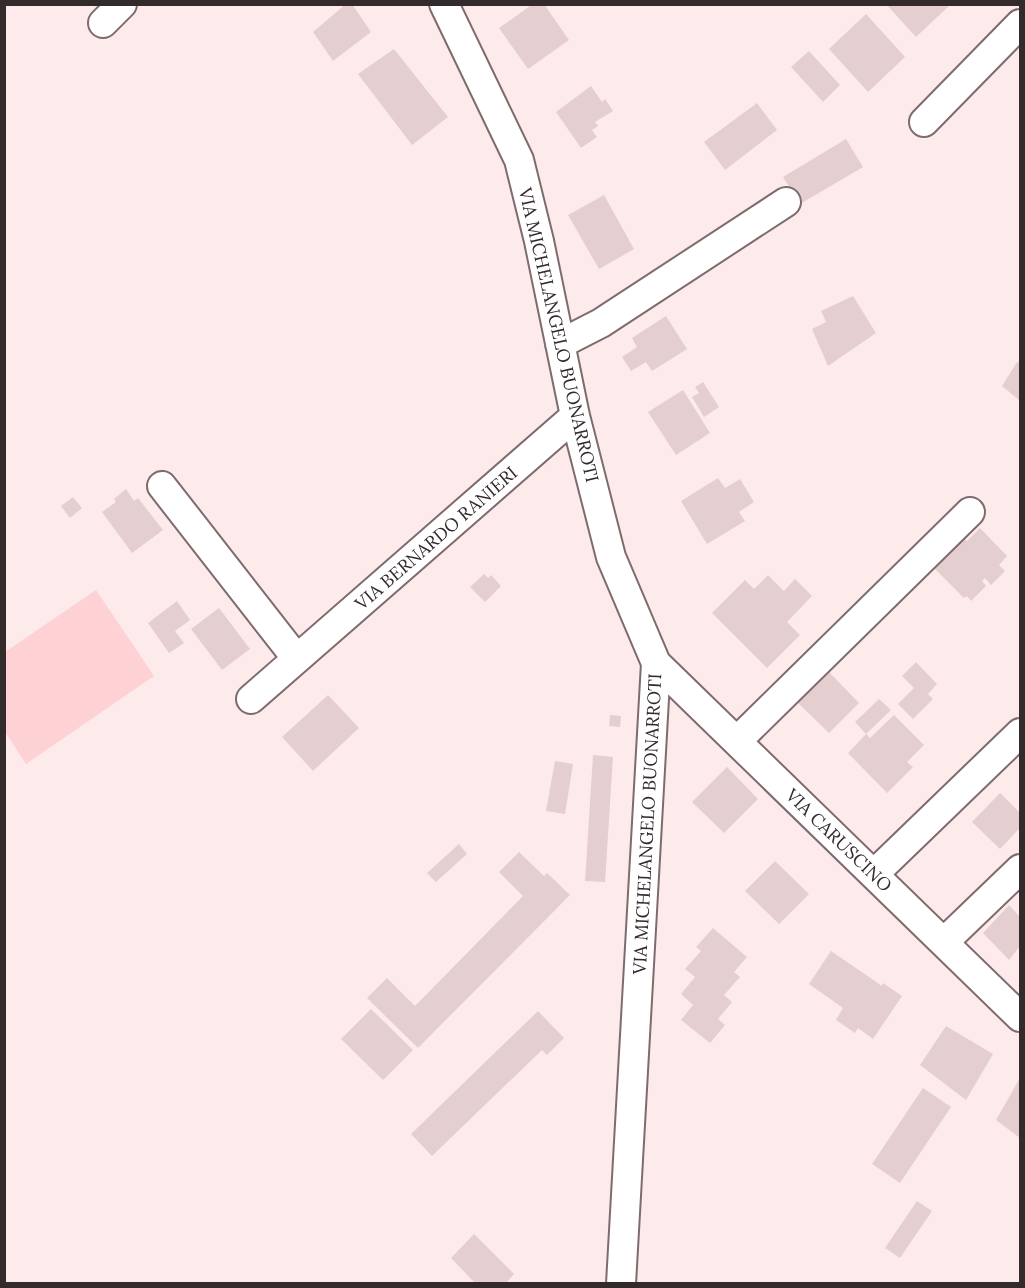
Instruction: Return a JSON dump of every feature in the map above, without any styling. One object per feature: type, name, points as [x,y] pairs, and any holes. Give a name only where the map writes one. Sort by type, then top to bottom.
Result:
[{"type":"street","name":"VIA MICHELANGELO BUONARROTI","points":[[444,4],[519,160],[540,241],[575,416],[610,557],[656,663],[621,1284]]},
{"type":"street","points":[[924,122],[1020,24]]},
{"type":"street","points":[[560,344],[601,323],[786,202]]},
{"type":"street","name":"VIA BERNARDO RANIERI","points":[[251,699],[575,416]]},
{"type":"street","points":[[162,486],[297,659]]},
{"type":"street","points":[[737,741],[970,512]]},
{"type":"street","name":"VIA CARUSCINO","points":[[656,663],[1020,1017]]},
{"type":"street","points":[[874,874],[1020,733]]},
{"type":"street","points":[[944,942],[1020,868]]},
{"type":"shaded area","points":[[96,590],[154,676],[26,764],[5,732],[5,652]]},
{"type":"building","points":[[346,4],[352,4],[371,32],[333,61],[313,32]]},
{"type":"building","points":[[533,4],[544,4],[569,40],[528,69],[499,28]]},
{"type":"building","points":[[886,4],[951,4],[916,37]]},
{"type":"building","points":[[866,14],[905,57],[868,92],[829,49]]},
{"type":"building","points":[[394,49],[448,117],[412,145],[358,74]]},
{"type":"building","points":[[809,51],[840,85],[823,102],[791,67]]},
{"type":"building","points":[[591,86],[602,102],[605,99],[613,111],[595,122],[598,126],[592,130],[597,137],[581,148],[556,112]]},
{"type":"building","points":[[757,103],[777,130],[725,170],[704,142]]},
{"type":"building","points":[[846,139],[863,167],[800,204],[783,177]]},
{"type":"building","points":[[604,195],[634,249],[599,269],[568,215]]},
{"type":"building","points":[[853,296],[876,333],[828,366],[812,329],[826,322],[821,311]]},
{"type":"building","points":[[666,316],[687,349],[652,371],[646,362],[631,371],[622,357],[637,347],[632,338]]},
{"type":"building","points":[[1017,362],[1020,363],[1020,401],[1002,386]]},
{"type":"building","points":[[703,382],[719,407],[704,417],[692,397],[699,393],[695,387]]},
{"type":"building","points":[[683,390],[710,433],[676,455],[648,412]]},
{"type":"building","points":[[718,478],[725,488],[740,479],[754,502],[739,512],[745,521],[707,544],[681,501]]},
{"type":"building","points":[[126,489],[134,501],[138,498],[163,530],[132,553],[102,512],[116,502],[114,499]]},
{"type":"building","points":[[73,497],[82,508],[70,518],[61,506]]},
{"type":"building","points":[[980,528],[1007,556],[999,565],[1005,571],[991,585],[985,578],[982,581],[986,586],[971,601],[967,596],[964,598],[931,565],[962,535],[967,541]]},
{"type":"building","points":[[484,574],[488,578],[491,575],[501,586],[485,602],[470,587]]},
{"type":"building","points":[[768,575],[784,591],[795,579],[812,596],[787,622],[800,635],[767,668],[712,613],[745,580],[754,589]]},
{"type":"building","points":[[177,601],[190,620],[175,631],[184,643],[169,653],[148,623]]},
{"type":"building","points":[[219,608],[250,649],[222,670],[191,629]]},
{"type":"building","points":[[916,662],[937,684],[928,694],[933,699],[913,719],[898,704],[914,688],[902,676]]},
{"type":"building","points":[[828,671],[859,703],[829,733],[797,702]]},
{"type":"building","points":[[328,695],[359,728],[313,771],[282,737]]},
{"type":"building","points":[[879,699],[891,710],[866,734],[855,722]]},
{"type":"building","points":[[610,715],[621,716],[620,727],[609,726]]},
{"type":"building","points":[[894,715],[924,745],[907,762],[913,767],[887,793],[848,753],[866,734],[870,738]]},
{"type":"building","points":[[593,755],[613,757],[605,882],[585,881]]},
{"type":"building","points":[[555,761],[573,764],[565,814],[546,811]]},
{"type":"building","points":[[727,767],[758,799],[724,833],[692,802]]},
{"type":"building","points":[[1000,793],[1020,813],[1020,828],[1000,849],[972,822]]},
{"type":"building","points":[[459,844],[467,854],[436,882],[427,873]]},
{"type":"building","points":[[519,852],[544,876],[547,873],[570,895],[418,1048],[367,998],[387,978],[415,1006],[523,896],[499,872]]},
{"type":"building","points":[[775,861],[809,894],[779,924],[745,891]]},
{"type":"building","points":[[1009,905],[1020,917],[1020,946],[1009,960],[983,933]]},
{"type":"building","points":[[713,928],[747,957],[734,972],[740,977],[724,995],[732,1002],[718,1019],[725,1025],[710,1043],[681,1020],[693,1005],[681,994],[695,977],[685,969],[701,951],[696,947]]},
{"type":"building","points":[[831,951],[882,986],[883,983],[902,996],[873,1039],[858,1028],[855,1033],[836,1020],[843,1008],[809,984]]},
{"type":"building","points":[[371,1009],[413,1050],[383,1080],[341,1039]]},
{"type":"building","points":[[538,1011],[564,1038],[547,1055],[542,1050],[432,1156],[411,1134]]},
{"type":"building","points":[[946,1026],[993,1054],[966,1100],[920,1065]]},
{"type":"building","points":[[1020,1078],[1020,1138],[996,1120]]},
{"type":"building","points":[[923,1088],[951,1107],[900,1183],[872,1164]]},
{"type":"building","points":[[917,1201],[932,1211],[900,1258],[885,1248]]},
{"type":"building","points":[[474,1234],[514,1274],[505,1284],[476,1284],[451,1258]]}]
